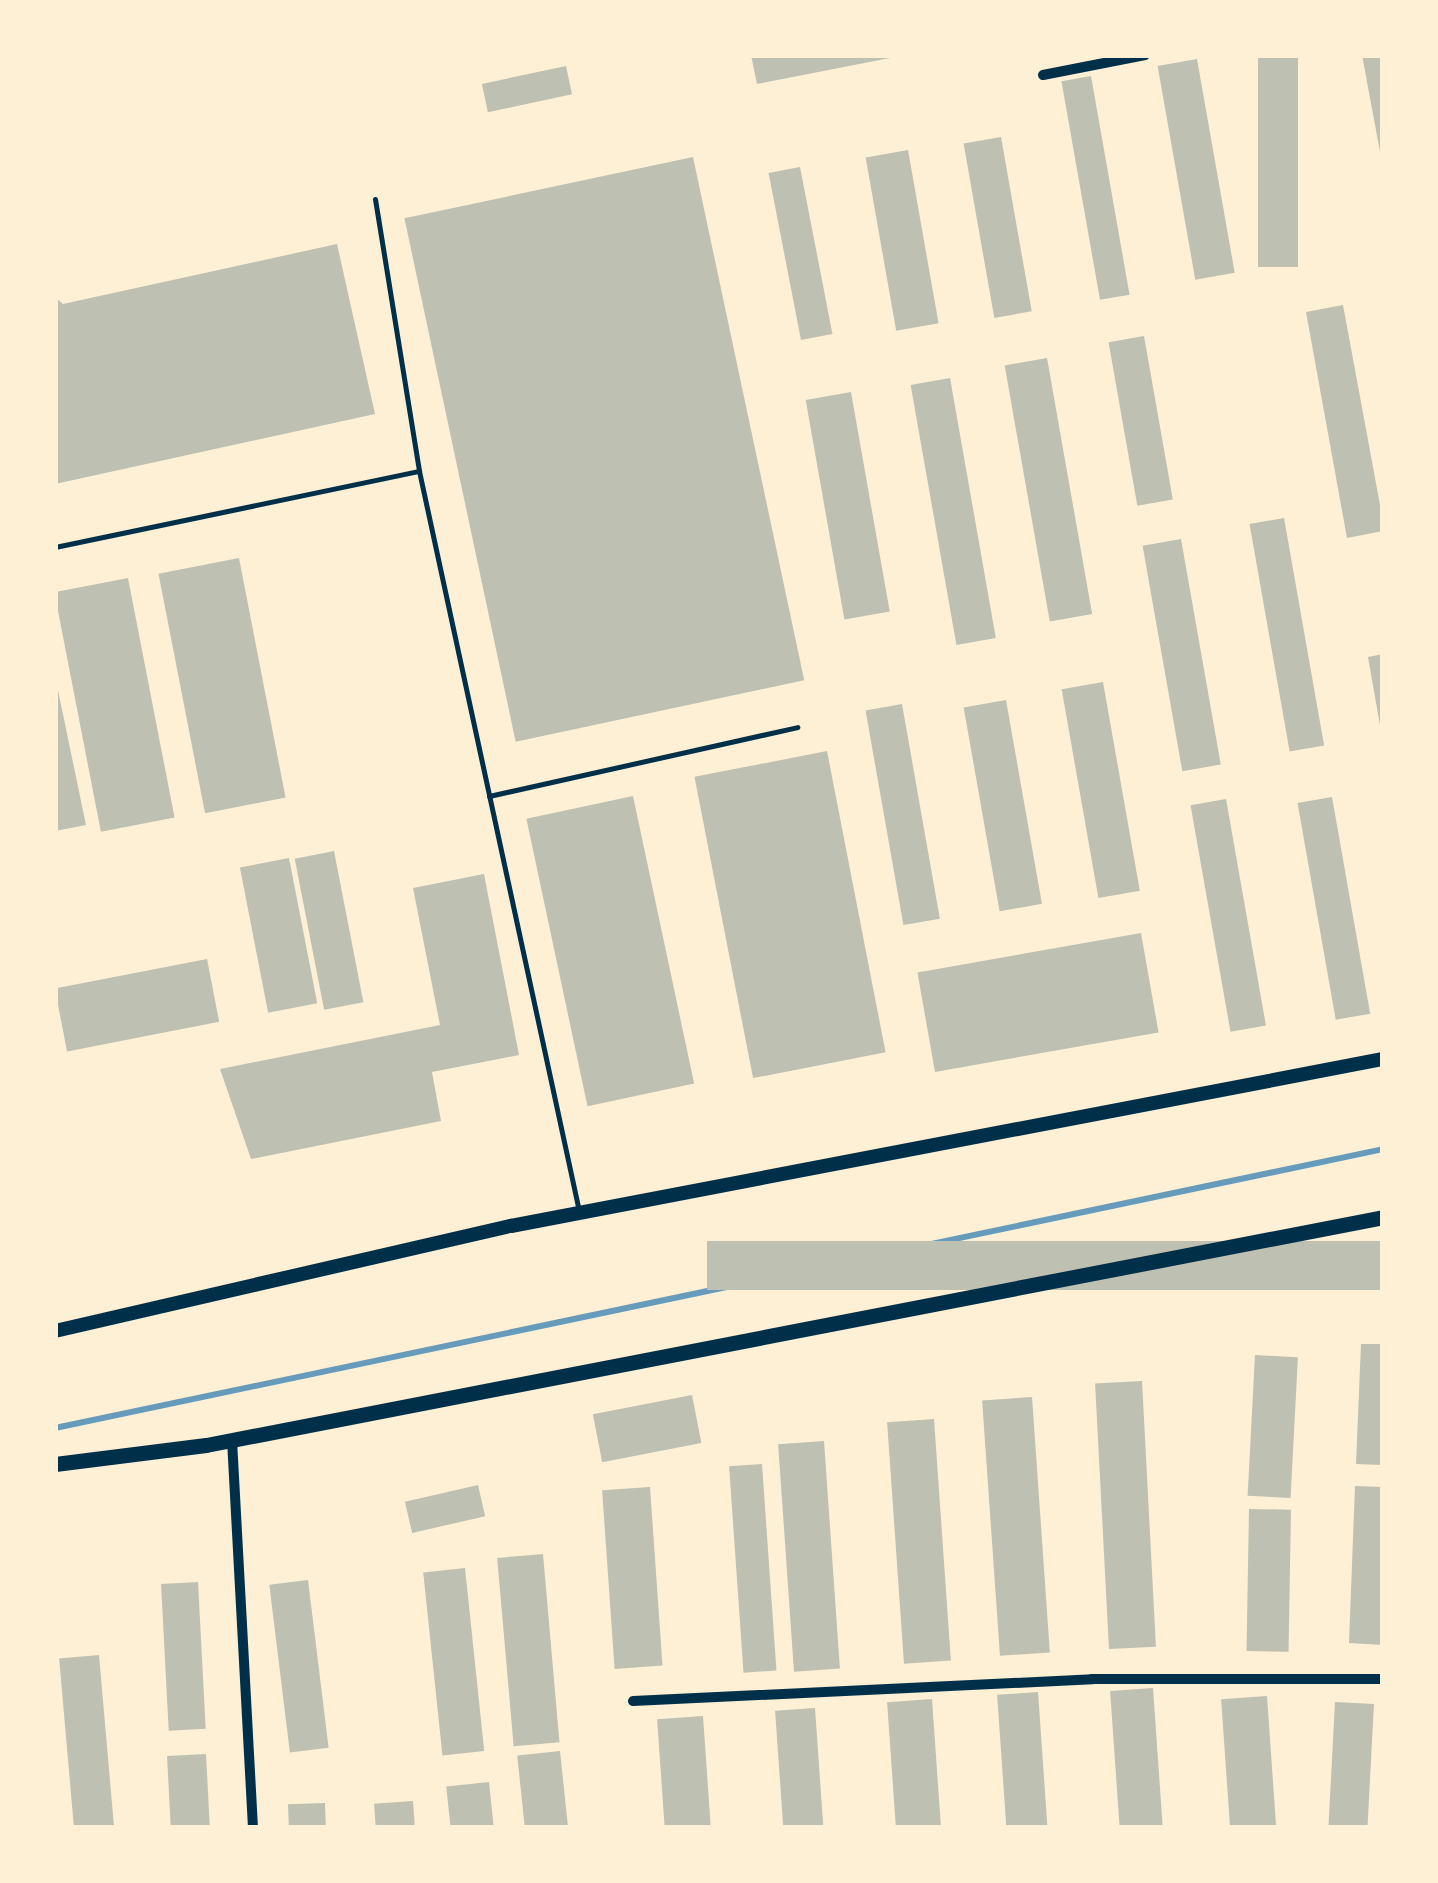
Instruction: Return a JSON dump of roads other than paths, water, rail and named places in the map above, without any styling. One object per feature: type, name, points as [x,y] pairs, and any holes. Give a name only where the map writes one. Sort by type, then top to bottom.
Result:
[{"type":"main road","points":[[55,1464],[232,1440],[1383,1217]]},
{"type":"street","points":[[1043,74],[1145,55]]},
{"type":"street","points":[[55,1331],[579,1212],[1383,1059]]},
{"type":"street","points":[[232,1440],[253,1828]]},
{"type":"street","points":[[633,1700],[1092,1679],[1383,1679]]},
{"type":"lane","points":[[375,199],[418,471],[579,1212]]},
{"type":"lane","points":[[55,547],[418,471]]},
{"type":"lane","points":[[488,796],[796,727]]},
{"type":"waterway","points":[[55,1428],[1383,1149]]}]
